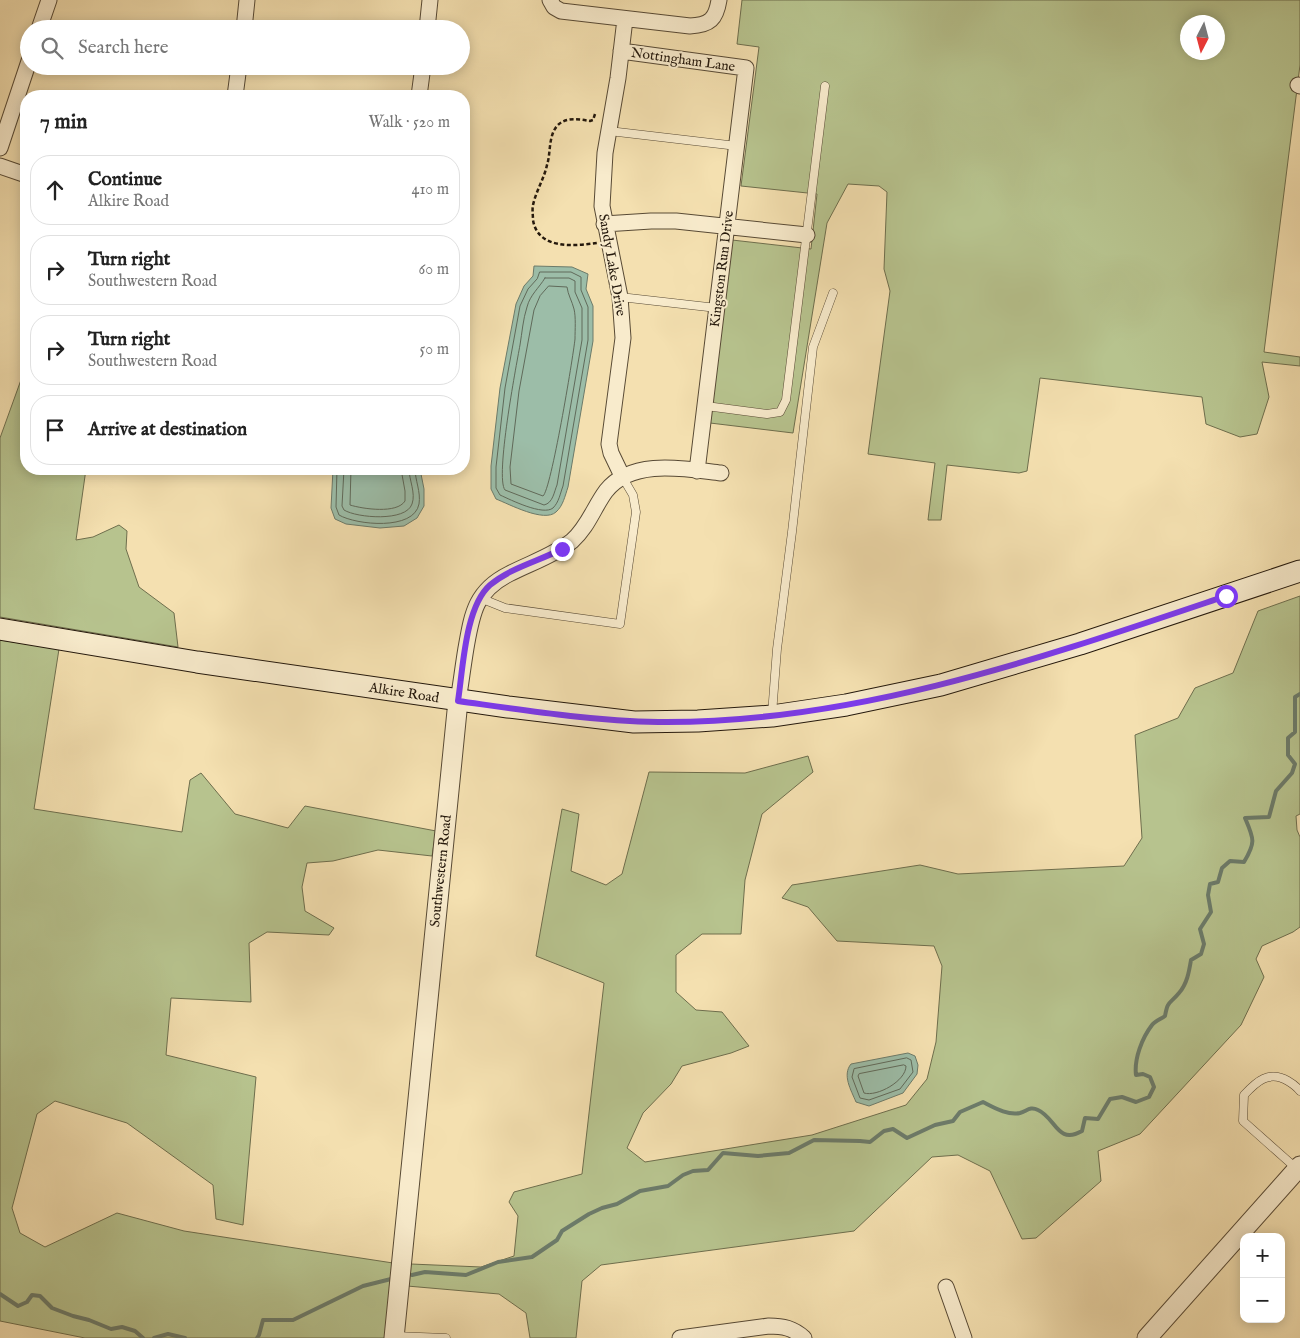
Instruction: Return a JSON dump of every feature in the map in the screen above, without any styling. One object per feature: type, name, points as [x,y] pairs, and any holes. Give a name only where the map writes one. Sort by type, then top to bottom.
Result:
[{"type":"main road","name":"Alkire Road","points":[[0,629],[197,662],[458,701],[634,722],[698,721],[772,716],[846,705],[951,682],[1080,644],[1300,571]]},
{"type":"street","points":[[42,20],[49,0]]},
{"type":"street","points":[[245,20],[247,0]]},
{"type":"street","points":[[428,20],[430,0]]},
{"type":"street","points":[[550,0],[554,7],[561,11],[697,26],[714,18],[718,0]]},
{"type":"street","name":"Sandy Lake Drive","points":[[623,478],[611,453],[609,444],[623,338],[620,297],[604,224],[602,206],[605,153],[625,19]]},
{"type":"street","name":"Nottingham Lane","points":[[621,51],[746,68]]},
{"type":"street","name":"Kingston Run Drive","points":[[698,471],[746,68]]},
{"type":"street","points":[[0,148],[24,75]]},
{"type":"street","points":[[237,90],[238,75]]},
{"type":"street","points":[[420,90],[421,75]]},
{"type":"street","points":[[0,166],[20,173]]},
{"type":"street","points":[[604,224],[651,221],[807,235]]},
{"type":"street","name":"Southwestern Road","points":[[394,1337],[458,701],[472,615],[480,598],[490,585],[550,555],[574,539],[612,484],[638,471],[653,468],[721,473]]},
{"type":"street","points":[[1147,1338],[1299,1168]]},
{"type":"street","points":[[946,1287],[964,1338]]},
{"type":"street","points":[[680,1338],[769,1326],[783,1326],[800,1334]]},
{"type":"lane","points":[[706,406],[767,414],[780,412],[786,400],[825,86]]},
{"type":"lane","points":[[609,131],[737,146]]},
{"type":"lane","points":[[772,716],[777,649],[813,347],[833,293]]},
{"type":"lane","points":[[620,297],[718,308]]},
{"type":"lane","points":[[480,598],[505,608],[620,624],[636,512],[633,495],[623,478]]},
{"type":"lane","points":[[1299,1168],[1243,1120],[1244,1095],[1254,1083],[1266,1077],[1280,1077],[1297,1087],[1300,1091]]},
{"type":"lane","points":[[394,1337],[446,1338]]},
{"type":"path","points":[[595,114],[590,121],[571,119],[557,126],[552,136],[548,165],[532,207],[534,227],[539,234],[554,244],[575,246],[608,241]]},
{"type":"green space","points":[[742,0],[1300,0],[1300,65],[1264,352],[1300,357],[1300,366],[1262,362],[1269,397],[1257,434],[1240,437],[1206,424],[1202,397],[1040,378],[1027,471],[1019,473],[947,465],[941,520],[928,520],[935,463],[868,454],[890,291],[884,269],[887,192],[879,186],[848,184],[827,223],[793,433],[710,423],[732,240],[811,249],[817,194],[741,186],[759,47],[737,44]]},
{"type":"green space","points":[[20,383],[20,475],[85,475],[76,540],[93,537],[119,525],[127,531],[126,549],[139,587],[174,613],[178,647],[0,617],[0,438]]},
{"type":"green space","points":[[1300,596],[1300,814],[1296,816],[1297,830],[1300,837],[1300,927],[1262,946],[1256,959],[1264,977],[1241,1025],[1140,1134],[1098,1151],[1101,1181],[1036,1238],[1022,1239],[990,1171],[958,1155],[932,1157],[854,1231],[601,1265],[582,1281],[576,1338],[530,1338],[526,1313],[499,1294],[407,1286],[411,1264],[481,1267],[514,1256],[518,1216],[509,1202],[514,1192],[582,1174],[604,983],[536,956],[562,809],[579,814],[571,871],[606,885],[622,874],[649,772],[745,773],[808,756],[813,772],[762,814],[745,880],[741,934],[702,934],[676,955],[676,992],[696,1010],[722,1012],[749,1046],[731,1053],[682,1066],[671,1084],[643,1113],[627,1148],[645,1162],[812,1135],[906,1105],[927,1079],[936,1042],[942,966],[934,946],[837,941],[808,907],[782,898],[792,885],[920,865],[958,874],[1124,866],[1142,838],[1135,735],[1178,718],[1195,688],[1233,673],[1258,611]]},
{"type":"green space","points":[[0,640],[59,649],[34,809],[182,832],[190,780],[201,773],[235,814],[288,828],[305,806],[436,831],[432,856],[378,850],[333,861],[307,863],[302,887],[305,911],[334,928],[329,935],[267,932],[249,943],[251,1002],[171,998],[166,1055],[256,1077],[243,1225],[216,1219],[213,1185],[127,1123],[55,1101],[37,1114],[12,1208],[20,1233],[45,1247],[117,1213],[184,1231],[393,1263],[385,1338],[85,1338],[0,1321]]},
{"type":"water","points":[[534,266],[572,267],[588,274],[586,289],[593,306],[593,341],[568,487],[564,501],[558,510],[551,515],[535,514],[496,499],[491,489],[491,466],[500,388],[516,304],[524,286],[533,276]]},
{"type":"water","points":[[333,475],[421,475],[424,489],[424,506],[417,518],[404,526],[380,528],[346,524],[335,519],[331,508]]},
{"type":"water","points":[[908,1053],[915,1056],[918,1065],[917,1074],[903,1093],[869,1106],[856,1102],[847,1078],[848,1068],[851,1064]]},
{"type":"waterway","points":[[412,1275],[425,1272],[466,1275],[498,1262],[532,1257],[557,1240],[562,1231],[589,1214],[617,1204],[640,1191],[668,1186],[683,1175],[693,1171],[708,1170],[723,1153],[758,1156],[789,1153],[814,1140],[870,1142],[884,1131],[893,1129],[907,1138],[935,1125],[953,1121],[960,1112],[983,1102],[1015,1114],[1031,1109],[1038,1110],[1057,1129],[1067,1135],[1082,1131],[1085,1118],[1098,1119],[1110,1099],[1122,1097],[1136,1102],[1149,1097],[1154,1087],[1150,1077],[1143,1074],[1136,1075],[1136,1062],[1140,1049],[1152,1025],[1165,1016],[1168,1005],[1184,986],[1191,960],[1201,954],[1204,944],[1200,929],[1211,912],[1208,895],[1210,884],[1218,882],[1222,868],[1230,861],[1244,862],[1250,850],[1252,836],[1245,818],[1269,817],[1276,791],[1292,773],[1295,764],[1288,755],[1288,738],[1295,732],[1295,697],[1300,694]]},
{"type":"waterway","points":[[257,1338],[263,1320],[293,1320],[363,1286],[391,1279]]},
{"type":"waterway","points":[[0,1294],[18,1306],[27,1302],[32,1295],[40,1296],[52,1308],[111,1329],[122,1327],[135,1331],[143,1338]]},
{"type":"waterway","points":[[154,1338],[168,1334],[185,1338]]},
{"type":"route","points":[[562,549],[503,577],[490,585],[483,594],[472,615],[458,701],[634,722],[698,721],[772,716],[846,705],[941,685],[1080,644],[1226,596]]}]
